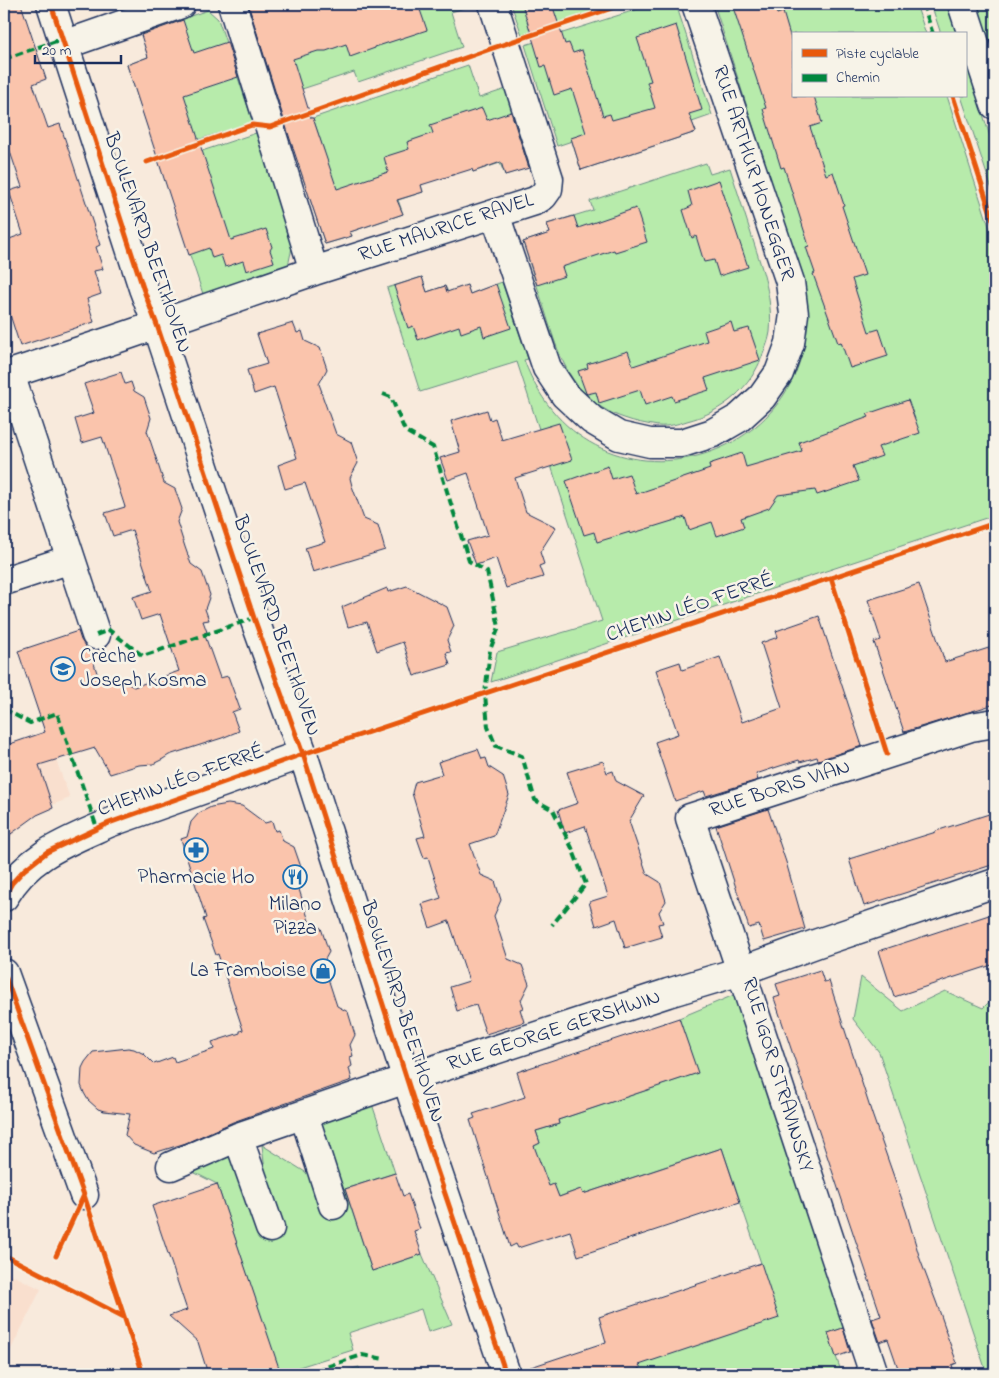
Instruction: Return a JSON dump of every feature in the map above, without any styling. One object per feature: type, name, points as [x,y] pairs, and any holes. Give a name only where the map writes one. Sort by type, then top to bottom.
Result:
[{"type":"street","name":"BOULEVARD BEETHOVEN","points":[[51,4],[143,288],[254,618],[303,754],[406,1080],[506,1374]]},
{"type":"street","points":[[64,45],[181,4]]},
{"type":"street","points":[[232,4],[314,270]]},
{"type":"street","name":"RUE MAURICE RAVEL","points":[[7,365],[157,325],[314,270],[495,214],[535,201],[543,196],[548,189],[549,179],[493,4]]},
{"type":"street","name":"RUE ARTHUR HONEGGER","points":[[495,214],[546,368],[565,396],[592,420],[619,436],[650,443],[682,443],[713,433],[739,418],[762,397],[779,373],[790,343],[794,314],[790,282],[696,4]]},
{"type":"street","points":[[962,4],[995,105]]},
{"type":"street","points":[[7,365],[96,635]]},
{"type":"street","points":[[4,582],[71,559]]},
{"type":"street","name":"RUE BORIS VIAN","points":[[741,971],[690,818],[972,727],[995,723]]},
{"type":"street","name":"CHEMIN LÉO FERRÉ","points":[[4,897],[12,883],[24,870],[47,852],[109,823],[303,754]]},
{"type":"street","name":"RUE IGOR STRAVINSKY","points":[[874,1374],[741,971],[995,883]]},
{"type":"street","name":"RUE GEORGE GERSHWIN","points":[[171,1166],[238,1137],[304,1114],[659,996],[741,971]]},
{"type":"street","points":[[4,973],[84,1195]]},
{"type":"street","points":[[304,1114],[333,1205]]},
{"type":"street","points":[[238,1137],[270,1228]]},
{"type":"shaded area","points":[[4,725],[8,728],[14,743],[51,730],[61,758],[56,760],[70,798],[52,805],[53,808],[37,815],[18,829],[4,843]]},
{"type":"shaded area","points":[[4,1271],[41,1289],[4,1363]]},
{"type":"green space","points":[[245,4],[274,4],[276,9],[292,4],[332,4],[334,10],[353,4],[477,4],[451,12],[462,47],[358,82],[354,72],[302,89],[297,75],[271,83]]},
{"type":"green space","points":[[511,4],[618,4],[522,35]]},
{"type":"green space","points":[[654,4],[676,4],[712,115],[692,122],[696,132],[581,170],[572,141],[557,146],[525,45]]},
{"type":"green space","points":[[714,4],[916,4],[925,32],[792,32],[792,98],[948,98],[995,245],[995,515],[491,682],[497,652],[602,621],[517,362],[420,392],[387,288],[422,277],[427,292],[445,286],[448,292],[467,285],[470,294],[502,282],[528,359],[524,360],[557,415],[601,448],[653,461],[704,454],[751,430],[786,392],[805,339],[801,275]]},
{"type":"green space","points":[[931,4],[947,4],[956,32],[940,32]]},
{"type":"green space","points":[[974,4],[995,4],[995,68]]},
{"type":"green space","points":[[208,10],[218,19],[253,122],[185,144],[149,131],[127,65],[148,57],[141,33]]},
{"type":"green space","points":[[966,61],[995,152],[995,199],[962,98],[966,98]]},
{"type":"green space","points":[[468,65],[479,98],[506,89],[533,166],[505,175],[500,163],[473,172],[470,160],[421,185],[423,192],[398,200],[403,214],[350,232],[352,236],[325,244],[297,160],[324,151],[313,118]]},
{"type":"green space","points":[[256,133],[293,243],[288,266],[203,294],[160,165]]},
{"type":"green space","points":[[706,163],[710,174],[730,168],[769,296],[771,320],[768,340],[751,378],[724,405],[700,417],[672,425],[658,426],[632,421],[613,414],[597,404],[583,392],[569,374],[555,343],[523,242],[550,233],[547,224],[593,210],[590,201]]},
{"type":"green space","points":[[861,977],[903,1011],[945,991],[983,1008],[995,996],[995,1374],[987,1374],[879,1052],[853,1019]]},
{"type":"green space","points":[[734,995],[815,1220],[864,1374],[859,1374],[844,1328],[828,1333],[842,1374],[623,1374],[641,1368],[639,1365],[761,1263],[722,1148],[583,1194],[581,1189],[559,1197],[554,1185],[547,1187],[534,1146],[540,1143],[536,1131],[559,1124],[558,1120],[697,1073],[679,1018]]},
{"type":"green space","points":[[371,1101],[395,1173],[345,1189],[372,1271],[422,1254],[452,1324],[428,1332],[421,1309],[348,1333],[353,1350],[280,1373],[217,1184],[193,1172],[213,1133],[268,1197],[262,1145],[310,1175],[327,1213],[322,1124],[332,1111]]},
{"type":"green space","points":[[359,1367],[361,1374],[335,1374]]},
{"type":"building","points":[[4,4],[21,4],[46,79],[33,84],[48,128],[60,124],[100,245],[96,247],[103,269],[94,271],[101,294],[87,299],[94,322],[20,346],[4,296],[4,241],[23,234],[9,191],[22,187],[4,134]]},
{"type":"building","points":[[248,4],[418,4],[427,30],[350,57],[346,44],[293,59],[311,118],[313,118],[337,189],[388,172],[384,157],[409,149],[407,142],[433,133],[430,125],[482,108],[487,120],[511,112],[529,168],[505,175],[501,162],[473,172],[472,169],[421,185],[423,192],[397,200],[403,214],[350,232],[352,236],[325,244]]},
{"type":"building","points":[[522,4],[552,4],[565,44],[569,43],[573,53],[582,50],[603,116],[610,114],[612,120],[655,108],[647,82],[651,81],[637,38],[676,25],[702,110],[689,114],[696,132],[581,170],[571,138],[586,133],[572,89],[554,95],[545,66],[541,67]]},
{"type":"building","points":[[732,4],[774,4],[777,14],[783,12],[792,43],[792,98],[815,98],[822,123],[810,127],[826,175],[833,172],[865,275],[852,279],[869,332],[879,329],[888,356],[850,368],[841,342],[838,343],[813,274],[815,273],[806,247],[809,246],[784,167],[781,168],[763,109],[766,108]]},
{"type":"building","points":[[183,20],[194,53],[227,42],[238,77],[184,95],[231,240],[266,229],[272,247],[270,250],[274,262],[246,271],[243,261],[225,267],[221,255],[212,258],[209,248],[189,255],[127,65],[148,57],[141,35]]},
{"type":"building","points":[[719,180],[748,267],[719,276],[714,260],[704,262],[696,236],[692,238],[683,210],[692,206],[688,191]]},
{"type":"building","points":[[636,208],[647,242],[615,252],[614,250],[562,267],[565,276],[537,285],[523,242],[550,233],[547,224],[574,216],[578,228]]},
{"type":"building","points":[[422,277],[427,292],[445,286],[447,292],[467,285],[470,294],[496,284],[511,328],[484,337],[481,326],[461,333],[459,326],[418,340],[413,326],[408,328],[394,286]]},
{"type":"building","points":[[731,322],[734,332],[749,328],[760,360],[705,378],[709,390],[674,401],[672,396],[645,405],[640,390],[599,403],[596,392],[586,393],[578,371],[588,368],[587,364],[628,351],[633,366],[707,341],[704,331]]},
{"type":"building","points":[[293,323],[297,333],[302,331],[305,341],[320,348],[327,369],[319,384],[321,392],[336,434],[351,442],[358,463],[350,478],[352,486],[364,519],[378,525],[385,550],[313,572],[305,548],[325,542],[305,483],[285,489],[278,465],[297,458],[274,387],[254,394],[247,370],[267,364],[257,334]]},
{"type":"building","points":[[121,372],[125,384],[131,382],[134,391],[144,397],[151,418],[147,431],[164,483],[175,489],[182,509],[177,522],[185,547],[191,564],[202,572],[210,595],[205,609],[209,620],[203,621],[207,632],[204,633],[220,678],[228,676],[240,709],[232,712],[239,731],[169,755],[153,764],[139,765],[110,774],[95,748],[39,765],[53,808],[37,815],[4,839],[4,746],[45,732],[18,651],[78,631],[81,640],[89,648],[99,679],[111,675],[134,687],[179,671],[160,614],[141,620],[133,597],[152,591],[132,530],[113,536],[105,513],[125,507],[102,437],[82,443],[75,419],[94,413],[84,384]]},
{"type":"building","points":[[908,400],[920,433],[878,447],[882,456],[853,466],[859,481],[817,495],[815,490],[778,495],[769,508],[741,518],[744,527],[717,536],[712,522],[689,530],[685,517],[597,542],[594,532],[584,535],[566,481],[608,466],[612,479],[629,474],[636,494],[710,469],[709,464],[742,453],[746,467],[802,451],[799,442],[869,417],[867,414]]},
{"type":"building","points":[[487,410],[490,420],[495,418],[502,440],[559,423],[572,460],[515,478],[526,512],[556,527],[540,552],[544,564],[539,566],[543,577],[506,588],[496,558],[476,565],[467,541],[488,535],[468,473],[448,480],[440,458],[460,452],[451,421]]},
{"type":"building","points":[[919,584],[945,662],[995,646],[995,704],[904,732],[874,642],[881,640],[868,600]]},
{"type":"building","points":[[407,586],[447,607],[454,626],[447,640],[451,652],[446,653],[450,665],[414,676],[403,642],[377,651],[367,622],[348,627],[342,607],[387,588],[388,592]]},
{"type":"building","points":[[819,616],[862,746],[818,760],[817,757],[800,762],[799,760],[756,774],[758,780],[706,796],[704,791],[675,801],[655,742],[678,734],[656,670],[680,662],[682,670],[720,657],[742,722],[782,708],[761,643],[778,637],[776,631]]},
{"type":"building","points":[[478,749],[482,759],[486,758],[489,767],[503,776],[509,795],[494,836],[470,844],[481,875],[495,881],[501,900],[494,916],[508,959],[522,965],[529,984],[521,1000],[524,1008],[520,1009],[524,1022],[486,1034],[476,1005],[457,1011],[450,987],[469,981],[449,921],[430,928],[422,904],[441,898],[428,857],[424,858],[417,838],[425,836],[412,793],[415,782],[442,774],[438,762]]},
{"type":"building","points":[[603,761],[607,773],[613,771],[616,781],[644,796],[629,821],[647,874],[660,882],[666,901],[659,912],[663,923],[658,924],[662,937],[625,948],[616,919],[596,926],[589,902],[608,896],[585,826],[565,833],[558,810],[578,803],[567,772]]},
{"type":"building","points":[[228,804],[242,806],[265,823],[272,821],[275,831],[279,830],[283,841],[294,847],[302,870],[297,883],[309,921],[321,928],[329,952],[323,963],[337,1006],[348,1012],[355,1035],[350,1045],[353,1056],[350,1057],[352,1066],[349,1068],[352,1080],[233,1122],[186,1143],[154,1153],[134,1145],[125,1135],[130,1114],[98,1109],[88,1100],[81,1085],[82,1068],[93,1052],[128,1048],[144,1054],[154,1064],[173,1057],[175,1062],[214,1049],[212,1042],[240,1033],[243,1030],[218,954],[216,955],[203,919],[206,918],[181,839],[187,837],[191,822],[199,813],[211,807]]},
{"type":"building","points":[[768,809],[786,862],[805,929],[764,941],[759,925],[749,928],[716,826]]},
{"type":"building","points":[[989,814],[995,834],[995,864],[864,906],[849,859]]},
{"type":"building","points":[[995,913],[995,964],[894,997],[879,951]]},
{"type":"building","points":[[820,970],[824,982],[829,981],[906,1211],[920,1259],[946,1330],[957,1363],[952,1365],[955,1374],[900,1374],[888,1339],[880,1342],[872,1319],[881,1316],[774,998],[780,996],[776,984]]},
{"type":"building","points":[[679,1018],[698,1073],[558,1120],[559,1124],[536,1131],[540,1143],[534,1146],[549,1186],[554,1184],[559,1197],[581,1189],[583,1194],[722,1148],[740,1202],[578,1256],[570,1231],[518,1248],[516,1244],[510,1247],[470,1120],[475,1118],[473,1114],[525,1097],[517,1072]]},
{"type":"building","points":[[395,1173],[403,1196],[408,1194],[420,1229],[414,1231],[422,1254],[372,1271],[345,1189]]},
{"type":"building","points":[[217,1184],[281,1374],[208,1374],[198,1342],[169,1316],[187,1310],[152,1206]]},
{"type":"building","points":[[761,1263],[779,1318],[639,1365],[641,1368],[623,1374],[522,1374],[522,1370],[606,1342],[599,1317]]},
{"type":"building","points":[[843,1328],[850,1352],[836,1357],[828,1333]]},
{"type":"marked path","points":[[923,4],[932,32]]},
{"type":"marked path","points":[[4,59],[62,39]]},
{"type":"marked path","points":[[383,394],[391,397],[405,431],[433,447],[469,561],[487,572],[499,627],[490,650],[485,694],[488,727],[496,746],[522,756],[535,800],[553,810],[572,848],[586,884],[552,925]]},
{"type":"marked path","points":[[96,635],[109,630],[143,656],[254,618]]},
{"type":"marked path","points":[[4,709],[30,723],[57,713],[97,828]]},
{"type":"marked path","points":[[305,1374],[362,1355],[385,1359]]},
{"type":"cycle path","points":[[51,4],[143,288],[254,618],[303,754],[416,1108],[506,1374]]},
{"type":"cycle path","points":[[147,162],[252,125],[270,127],[624,4]]},
{"type":"cycle path","points":[[954,98],[995,226]]},
{"type":"cycle path","points":[[4,897],[12,883],[24,870],[47,852],[109,823],[303,754],[995,523]]},
{"type":"cycle path","points":[[831,578],[887,754]]},
{"type":"cycle path","points":[[4,973],[84,1195],[143,1374]]},
{"type":"cycle path","points":[[56,1256],[84,1195]]},
{"type":"cycle path","points":[[4,1255],[124,1317]]},
{"type":"place","name":"Crèche Joseph Kosma","points":[[63,669]]},
{"type":"place","name":"Pharmacie Ho","points":[[196,850]]},
{"type":"place","name":"Milano Pizza","points":[[295,877]]},
{"type":"place","name":"La Framboise","points":[[323,971]]}]
